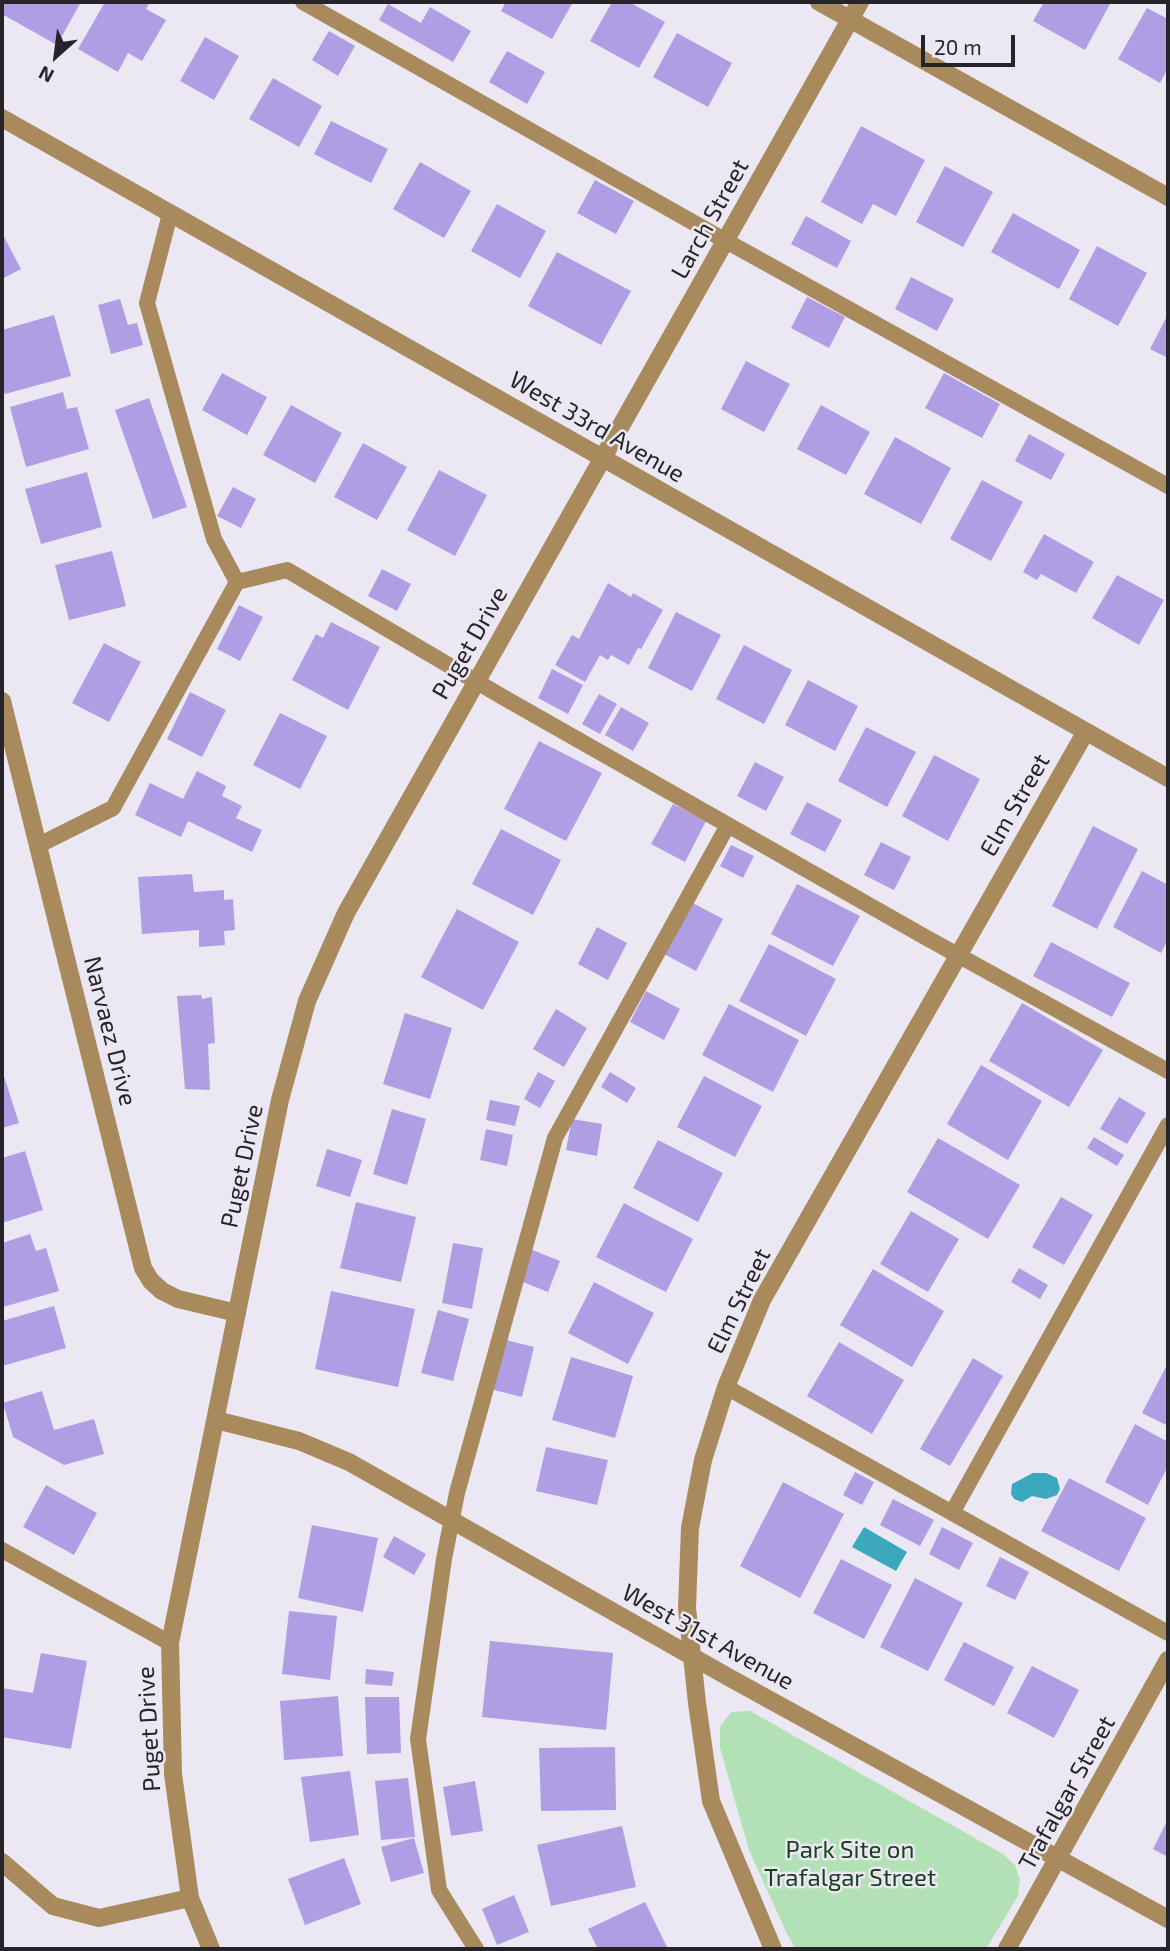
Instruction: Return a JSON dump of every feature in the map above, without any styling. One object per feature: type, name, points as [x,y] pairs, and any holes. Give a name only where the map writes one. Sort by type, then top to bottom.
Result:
[{"type":"street","points":[[819,2],[1168,197]]},
{"type":"street","name":"Larch Street","points":[[603,459],[860,2]]},
{"type":"street","name":"West 33rd Avenue","points":[[2,118],[1168,778]]},
{"type":"street","name":"Puget Drive","points":[[211,1949],[190,1898],[173,1774],[170,1643],[280,1100],[307,1001],[346,913],[603,459]]},
{"type":"street","name":"Narvaez Drive","points":[[2,701],[143,1268],[162,1292],[178,1299],[237,1313]]},
{"type":"street","name":"Elm Street","points":[[773,1949],[711,1801],[687,1608],[690,1528],[703,1460],[726,1387],[762,1300],[1085,733]]},
{"type":"street","name":"West 31st Avenue","points":[[216,1420],[299,1441],[349,1462],[692,1656],[1168,1919]]},
{"type":"street","name":"Trafalgar Street","points":[[1007,1949],[1168,1660]]},
{"type":"street","points":[[2,1863],[53,1906],[99,1917],[190,1898]]},
{"type":"lane","points":[[303,2],[726,242],[1168,486]]},
{"type":"lane","points":[[170,214],[146,303],[214,539],[237,582]]},
{"type":"lane","points":[[39,845],[113,808],[237,582],[287,570],[728,825],[1168,1071]]},
{"type":"lane","points":[[476,1949],[439,1890],[418,1739],[457,1493],[555,1138],[728,825]]},
{"type":"lane","points":[[953,1513],[1168,1125]]},
{"type":"lane","points":[[726,1387],[1168,1633]]},
{"type":"lane","points":[[2,1550],[170,1643]]},
{"type":"green space","name":"Park Site on Trafalgar Street","points":[[750,1711],[1003,1854],[1015,1865],[1020,1880],[1018,1896],[986,1949],[796,1949],[749,1850],[720,1748],[720,1727],[731,1712]]},
{"type":"water","points":[[1033,1473],[1046,1473],[1057,1478],[1060,1489],[1057,1495],[1046,1499],[1032,1496],[1022,1502],[1014,1499],[1011,1494],[1012,1484]]},
{"type":"water","points":[[864,1527],[907,1552],[896,1571],[852,1547]]},
{"type":"building","points":[[4,2],[81,2],[57,45],[2,14]]},
{"type":"building","points":[[105,2],[150,2],[146,9],[166,20],[142,61],[128,53],[118,72],[78,49]]},
{"type":"building","points":[[506,2],[573,2],[552,39],[501,11]]},
{"type":"building","points":[[612,2],[629,2],[665,22],[639,68],[590,41]]},
{"type":"building","points":[[1044,2],[1111,2],[1085,50],[1033,21]]},
{"type":"building","points":[[388,4],[421,23],[430,7],[471,31],[453,62],[379,20]]},
{"type":"building","points":[[1147,8],[1168,19],[1168,68],[1160,83],[1118,59]]},
{"type":"building","points":[[329,31],[355,46],[338,76],[312,60]]},
{"type":"building","points":[[677,33],[732,63],[708,107],[653,77]]},
{"type":"building","points":[[205,37],[239,56],[214,100],[180,81]]},
{"type":"building","points":[[507,51],[545,72],[527,104],[489,82]]},
{"type":"building","points":[[273,78],[322,106],[299,147],[249,119]]},
{"type":"building","points":[[331,121],[388,149],[371,183],[314,154]]},
{"type":"building","points":[[861,126],[925,160],[896,216],[873,204],[862,224],[821,202]]},
{"type":"building","points":[[420,162],[471,191],[444,238],[393,209]]},
{"type":"building","points":[[945,166],[993,192],[963,247],[916,222]]},
{"type":"building","points":[[595,180],[634,201],[616,234],[577,213]]},
{"type":"building","points":[[497,204],[546,231],[520,278],[471,251]]},
{"type":"building","points":[[1013,213],[1080,250],[1059,289],[991,252]]},
{"type":"building","points":[[806,216],[851,241],[837,268],[791,244]]},
{"type":"building","points":[[2,233],[21,269],[2,279]]},
{"type":"building","points":[[1097,246],[1147,273],[1118,326],[1069,299]]},
{"type":"building","points":[[557,252],[631,291],[601,345],[528,306]]},
{"type":"building","points":[[911,277],[954,299],[937,331],[895,309]]},
{"type":"building","points":[[807,297],[845,317],[829,348],[791,328]]},
{"type":"building","points":[[120,299],[128,325],[137,323],[143,345],[111,354],[98,305]]},
{"type":"building","points":[[1168,314],[1168,358],[1150,349]]},
{"type":"building","points":[[54,315],[71,376],[5,394],[2,382],[2,330]]},
{"type":"building","points":[[746,361],[790,384],[764,432],[721,409]]},
{"type":"building","points":[[222,373],[267,397],[247,435],[202,410]]},
{"type":"building","points":[[944,373],[1000,404],[982,438],[925,408]]},
{"type":"building","points":[[63,392],[67,409],[77,407],[89,449],[26,467],[10,407]]},
{"type":"building","points":[[149,398],[187,507],[153,519],[115,410]]},
{"type":"building","points":[[291,405],[342,433],[315,483],[263,455]]},
{"type":"building","points":[[821,405],[870,432],[846,475],[797,449]]},
{"type":"building","points":[[1029,434],[1065,454],[1051,480],[1015,461]]},
{"type":"building","points":[[895,437],[951,468],[921,524],[864,494]]},
{"type":"building","points":[[363,443],[407,467],[377,520],[334,497]]},
{"type":"building","points":[[439,470],[487,495],[455,556],[407,530]]},
{"type":"building","points":[[87,472],[102,527],[41,544],[25,489]]},
{"type":"building","points":[[982,480],[1023,502],[991,561],[950,539]]},
{"type":"building","points":[[233,487],[256,499],[241,528],[217,516]]},
{"type":"building","points":[[1044,534],[1094,562],[1076,593],[1041,574],[1037,580],[1023,572]]},
{"type":"building","points":[[112,551],[126,606],[69,620],[55,565]]},
{"type":"building","points":[[382,569],[411,584],[397,611],[368,596]]},
{"type":"building","points":[[1117,575],[1164,600],[1139,645],[1092,618]]},
{"type":"building","points":[[608,583],[631,597],[633,593],[663,610],[629,665],[611,655],[608,660],[600,655],[585,682],[555,665],[572,635],[579,639]]},
{"type":"building","points":[[239,605],[263,617],[240,661],[217,649]]},
{"type":"building","points":[[676,612],[721,635],[692,691],[648,668]]},
{"type":"building","points":[[331,622],[380,647],[348,710],[292,680],[316,634],[323,638]]},
{"type":"building","points":[[104,643],[141,662],[109,722],[72,703]]},
{"type":"building","points":[[744,645],[792,670],[764,724],[716,699]]},
{"type":"building","points":[[552,669],[583,685],[568,714],[538,698]]},
{"type":"building","points":[[808,680],[858,706],[835,751],[785,725]]},
{"type":"building","points":[[190,692],[226,710],[202,757],[167,739]]},
{"type":"building","points":[[599,694],[617,704],[600,734],[582,724]]},
{"type":"building","points":[[621,707],[649,723],[633,751],[605,735]]},
{"type":"building","points":[[280,713],[327,736],[300,789],[253,765]]},
{"type":"building","points":[[866,727],[916,752],[887,807],[838,781]]},
{"type":"building","points":[[539,741],[602,773],[566,841],[504,809]]},
{"type":"building","points":[[934,755],[980,779],[948,841],[902,816]]},
{"type":"building","points":[[755,762],[784,777],[766,811],[737,796]]},
{"type":"building","points":[[197,771],[226,786],[222,796],[242,806],[236,818],[262,830],[252,852],[188,821],[181,837],[135,815],[150,783],[183,799]]},
{"type":"building","points":[[807,802],[842,820],[825,852],[790,834]]},
{"type":"building","points":[[673,804],[706,821],[685,862],[651,844]]},
{"type":"building","points":[[1093,826],[1138,849],[1097,929],[1052,906]]},
{"type":"building","points":[[501,829],[561,860],[533,915],[472,884]]},
{"type":"building","points":[[881,842],[911,857],[894,890],[864,875]]},
{"type":"building","points":[[731,845],[754,856],[743,878],[720,866]]},
{"type":"building","points":[[1142,871],[1168,885],[1168,939],[1161,953],[1113,927]]},
{"type":"building","points":[[192,874],[194,892],[224,890],[224,900],[233,899],[235,930],[224,931],[225,945],[199,947],[199,930],[142,934],[138,877]]},
{"type":"building","points":[[797,884],[860,916],[833,966],[771,934]]},
{"type":"building","points":[[691,902],[723,919],[696,971],[664,954]]},
{"type":"building","points":[[457,909],[519,942],[483,1010],[421,977]]},
{"type":"building","points":[[597,927],[627,943],[608,980],[578,964]]},
{"type":"building","points":[[1051,942],[1130,983],[1112,1017],[1033,976]]},
{"type":"building","points":[[769,944],[836,979],[806,1036],[739,1001]]},
{"type":"building","points":[[646,991],[680,1009],[664,1040],[630,1022]]},
{"type":"building","points":[[201,995],[202,999],[212,997],[215,1043],[208,1044],[210,1090],[185,1089],[177,996]]},
{"type":"building","points":[[1022,1003],[1103,1050],[1069,1107],[989,1061]]},
{"type":"building","points":[[729,1004],[799,1040],[773,1092],[702,1055]]},
{"type":"building","points":[[556,1009],[587,1028],[564,1067],[533,1049]]},
{"type":"building","points":[[405,1013],[452,1028],[430,1099],[383,1084]]},
{"type":"building","points":[[981,1065],[1042,1101],[1008,1160],[947,1124]]},
{"type":"building","points":[[2,1070],[19,1123],[2,1128]]},
{"type":"building","points":[[538,1072],[555,1081],[540,1108],[524,1099]]},
{"type":"building","points":[[610,1072],[636,1088],[627,1103],[601,1087]]},
{"type":"building","points":[[704,1076],[762,1106],[735,1157],[677,1127]]},
{"type":"building","points":[[1119,1097],[1146,1113],[1127,1144],[1100,1129]]},
{"type":"building","points":[[490,1100],[520,1106],[515,1126],[486,1120]]},
{"type":"building","points":[[392,1109],[426,1119],[407,1185],[373,1174]]},
{"type":"building","points":[[572,1119],[602,1124],[597,1156],[566,1150]]},
{"type":"building","points":[[486,1129],[513,1135],[507,1166],[480,1160]]},
{"type":"building","points":[[1094,1137],[1124,1155],[1117,1166],[1087,1148]]},
{"type":"building","points":[[938,1138],[1020,1185],[988,1239],[907,1192]]},
{"type":"building","points":[[658,1140],[723,1173],[698,1222],[633,1188]]},
{"type":"building","points":[[327,1149],[362,1160],[350,1197],[316,1186]]},
{"type":"building","points":[[25,1151],[43,1210],[2,1223],[2,1158]]},
{"type":"building","points":[[1061,1197],[1093,1215],[1064,1265],[1032,1247]]},
{"type":"building","points":[[356,1202],[416,1217],[401,1282],[340,1268]]},
{"type":"building","points":[[624,1203],[693,1239],[666,1292],[596,1257]]},
{"type":"building","points":[[911,1211],[959,1239],[928,1292],[880,1264]]},
{"type":"building","points":[[30,1234],[36,1251],[46,1248],[59,1291],[3,1307],[2,1243]]},
{"type":"building","points":[[453,1243],[483,1248],[472,1309],[442,1303]]},
{"type":"building","points":[[530,1249],[560,1261],[548,1292],[518,1280]]},
{"type":"building","points":[[1019,1268],[1048,1285],[1040,1299],[1011,1282]]},
{"type":"building","points":[[873,1269],[944,1311],[912,1367],[840,1325]]},
{"type":"building","points":[[594,1282],[654,1313],[628,1364],[568,1333]]},
{"type":"building","points":[[331,1291],[415,1309],[398,1387],[315,1369]]},
{"type":"building","points":[[54,1306],[66,1348],[2,1366],[2,1321]]},
{"type":"building","points":[[438,1310],[469,1319],[453,1381],[421,1373]]},
{"type":"building","points":[[502,1339],[534,1347],[522,1397],[490,1389]]},
{"type":"building","points":[[839,1342],[904,1380],[872,1434],[807,1396]]},
{"type":"building","points":[[571,1357],[633,1376],[615,1438],[552,1420]]},
{"type":"building","points":[[973,1358],[1003,1376],[950,1466],[920,1449]]},
{"type":"building","points":[[1168,1363],[1168,1426],[1142,1413]]},
{"type":"building","points":[[42,1391],[54,1430],[94,1419],[104,1454],[64,1465],[13,1437],[3,1403]]},
{"type":"building","points":[[1135,1424],[1168,1442],[1168,1466],[1148,1505],[1105,1482]]},
{"type":"building","points":[[546,1447],[608,1460],[597,1505],[536,1491]]},
{"type":"building","points":[[855,1472],[874,1482],[862,1505],[843,1495]]},
{"type":"building","points":[[1069,1478],[1146,1518],[1119,1571],[1041,1531]]},
{"type":"building","points":[[783,1482],[844,1514],[800,1598],[740,1566]]},
{"type":"building","points":[[46,1485],[97,1513],[74,1555],[23,1527]]},
{"type":"building","points":[[893,1499],[934,1520],[920,1546],[880,1525]]},
{"type":"building","points":[[312,1525],[378,1538],[363,1612],[298,1598]]},
{"type":"building","points":[[942,1527],[973,1543],[959,1570],[929,1554]]},
{"type":"building","points":[[394,1536],[426,1554],[414,1575],[383,1557]]},
{"type":"building","points":[[1000,1557],[1029,1572],[1015,1600],[986,1586]]},
{"type":"building","points":[[841,1559],[892,1585],[864,1639],[813,1613]]},
{"type":"building","points":[[915,1578],[963,1603],[928,1671],[880,1647]]},
{"type":"building","points":[[289,1611],[337,1616],[330,1680],[282,1674]]},
{"type":"building","points":[[490,1641],[613,1653],[606,1730],[482,1717]]},
{"type":"building","points":[[964,1642],[1014,1667],[994,1706],[944,1680]]},
{"type":"building","points":[[41,1653],[87,1661],[71,1749],[2,1737],[2,1688],[33,1693]]},
{"type":"building","points":[[1032,1666],[1079,1690],[1054,1738],[1007,1713]]},
{"type":"building","points":[[366,1669],[394,1672],[392,1686],[365,1684]]},
{"type":"building","points":[[338,1696],[343,1756],[284,1760],[280,1701]]},
{"type":"building","points":[[365,1697],[399,1697],[401,1753],[367,1754]]},
{"type":"building","points":[[615,1747],[616,1810],[541,1811],[539,1748]]},
{"type":"building","points":[[350,1771],[359,1835],[310,1842],[301,1777]]},
{"type":"building","points":[[408,1778],[415,1837],[381,1840],[375,1781]]},
{"type":"building","points":[[475,1781],[483,1831],[451,1836],[443,1787]]},
{"type":"building","points":[[1168,1819],[1168,1857],[1153,1849]]},
{"type":"building","points":[[622,1826],[636,1887],[551,1906],[537,1845]]},
{"type":"building","points":[[414,1838],[424,1873],[391,1882],[381,1847]]},
{"type":"building","points":[[344,1858],[361,1904],[305,1925],[288,1879]]},
{"type":"building","points":[[514,1895],[529,1932],[497,1945],[482,1909]]},
{"type":"building","points":[[645,1902],[668,1949],[598,1949],[588,1929]]}]
